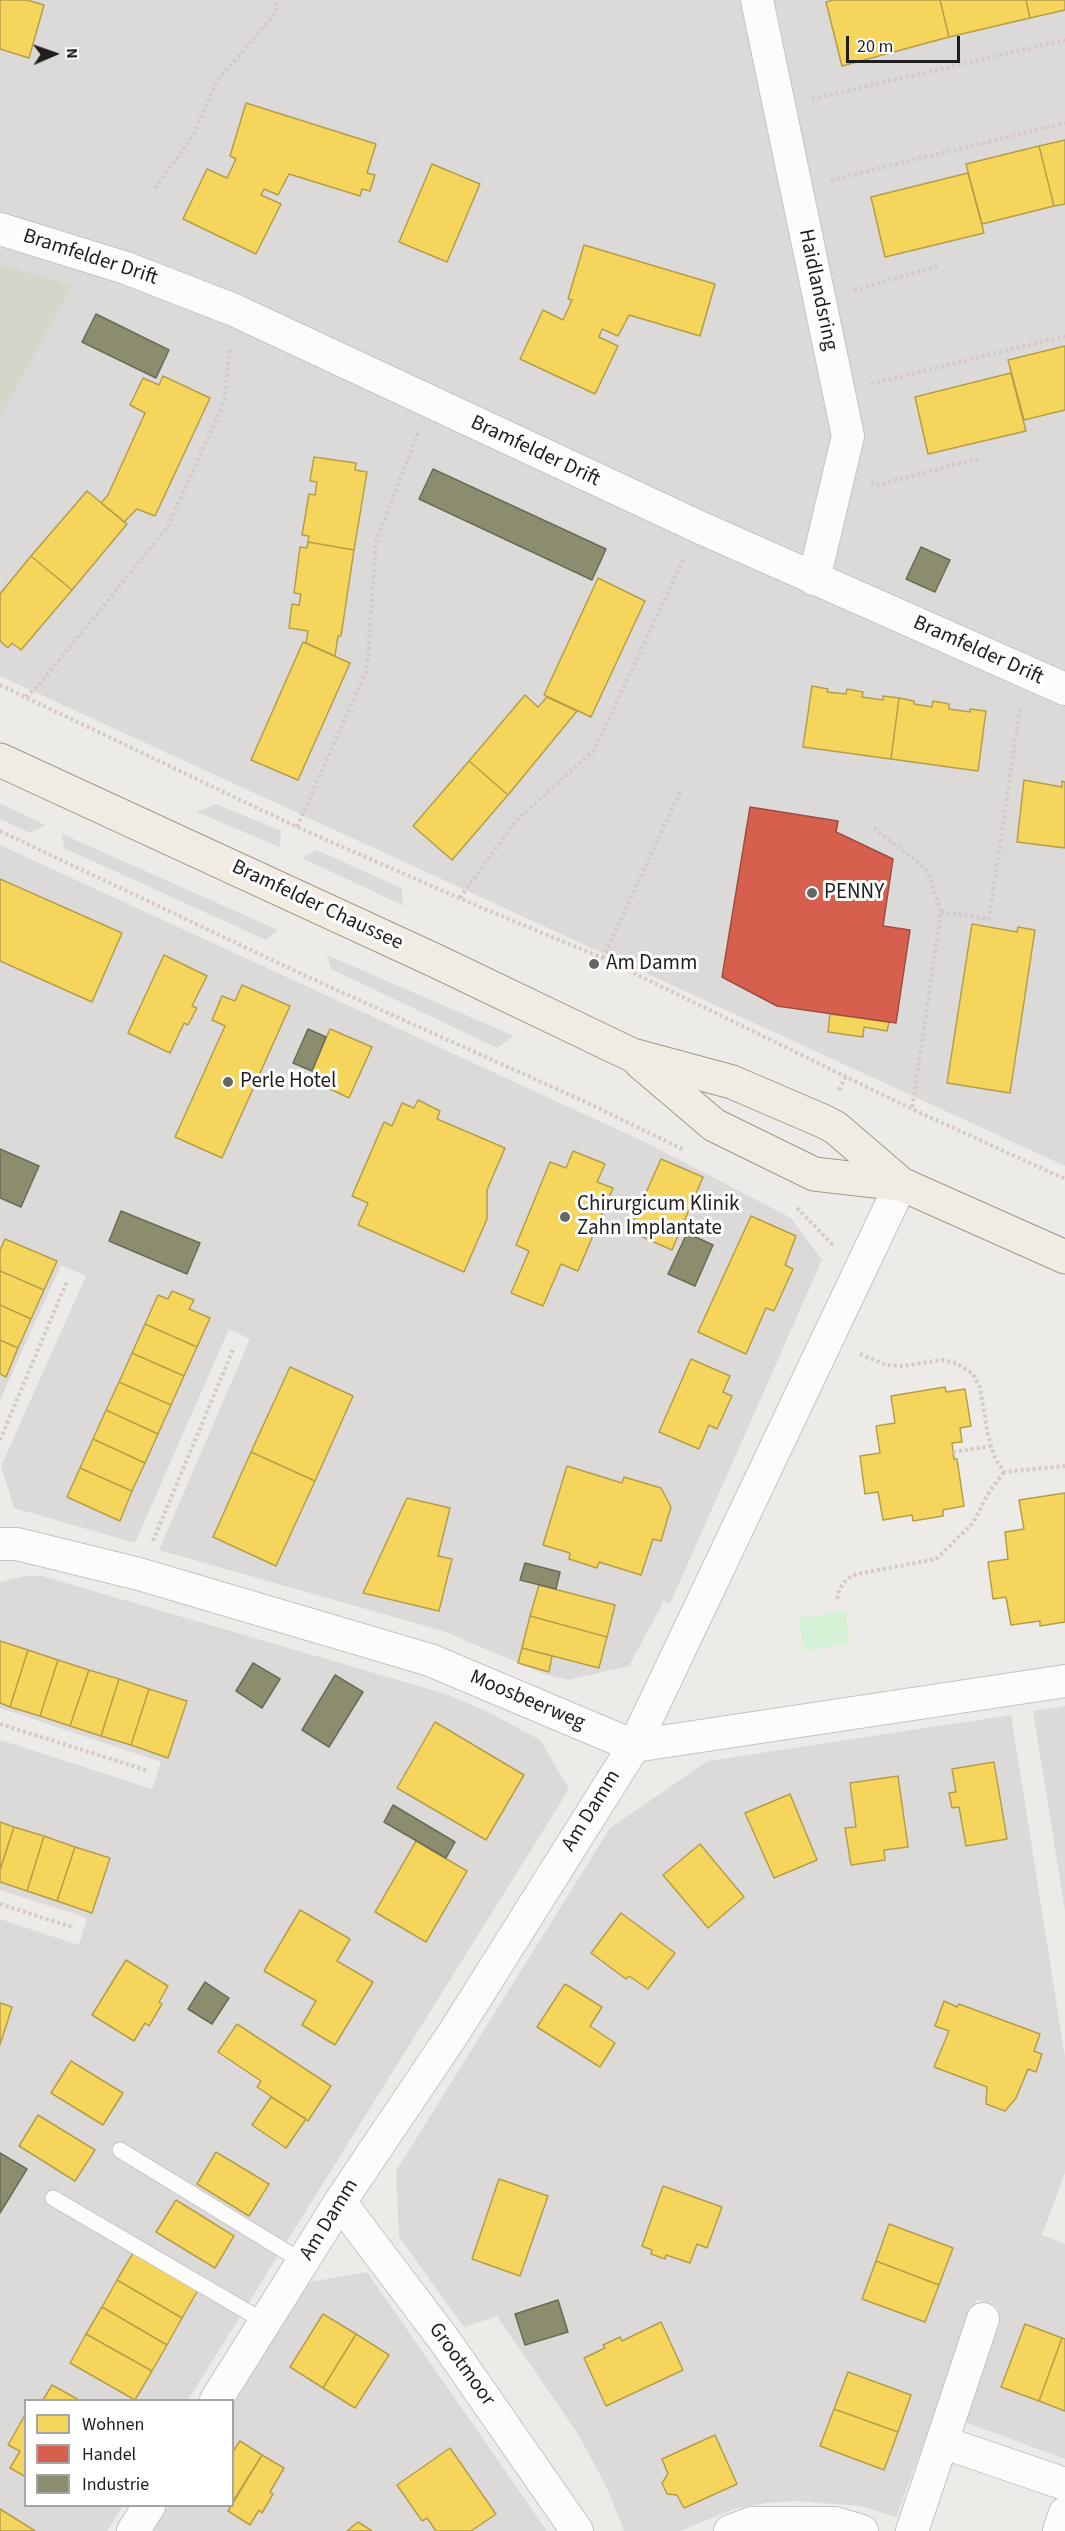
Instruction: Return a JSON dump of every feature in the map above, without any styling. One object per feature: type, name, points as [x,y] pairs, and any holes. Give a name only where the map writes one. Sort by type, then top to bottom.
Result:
[{"type":"main road","name":"Bramfelder Chaussee","points":[[0,760],[416,952],[632,1055],[732,1082],[825,1122],[836,1128],[901,1184],[1065,1257]]},
{"type":"main road","name":"Bramfelder Chaussee","points":[[632,1055],[714,1125],[814,1174],[901,1184]]},
{"type":"street","name":"Haidlandsring","points":[[757,0],[848,436],[814,579]]},
{"type":"street","name":"Bramfelder Drift","points":[[0,229],[126,268],[234,310],[699,527],[1065,689]]},
{"type":"street","name":"Am Damm","points":[[217,2399],[340,2202],[455,2031],[633,1746],[901,1184]]},
{"type":"street","name":"Moosbeerweg","points":[[0,1544],[17,1544],[139,1574],[430,1659],[633,1746]]},
{"type":"street","points":[[633,1746],[1065,1681]]},
{"type":"street","name":"Grootmoor","points":[[340,2202],[445,2341],[577,2531]]},
{"type":"street","points":[[912,2531],[983,2319]]},
{"type":"street","points":[[942,2442],[1065,2484]]},
{"type":"street","points":[[133,2531],[148,2507]]},
{"type":"street","points":[[1059,2531],[1065,2513]]},
{"type":"street","points":[[730,2531],[753,2523],[835,2523],[862,2531]]},
{"type":"lane","points":[[120,2150],[303,2262]]},
{"type":"lane","points":[[53,2198],[265,2322]]},
{"type":"path","points":[[155,188],[194,136],[217,81],[275,14],[277,0]]},
{"type":"path","points":[[779,107],[1065,40]]},
{"type":"path","points":[[796,189],[1065,123]]},
{"type":"path","points":[[819,300],[938,266]]},
{"type":"path","points":[[26,697],[38,686],[167,528],[224,402],[234,310]]},
{"type":"path","points":[[838,392],[1065,336]]},
{"type":"path","points":[[297,827],[367,669],[376,541],[430,403]]},
{"type":"path","points":[[839,474],[877,485],[981,458]]},
{"type":"path","points":[[460,898],[515,822],[594,750],[699,527]]},
{"type":"path","points":[[941,912],[988,919],[1026,672]]},
{"type":"path","points":[[0,685],[297,827],[603,958],[912,1109],[1065,1179]]},
{"type":"path","points":[[603,958],[681,790]]},
{"type":"path","points":[[874,828],[927,870],[941,912],[912,1109]]},
{"type":"path","points":[[0,831],[308,977],[590,1104],[695,1155]]},
{"type":"path","points":[[796,1206],[835,1246]]},
{"type":"path","points":[[0,1440],[68,1281]]},
{"type":"path","points":[[139,1574],[234,1347]]},
{"type":"path","points":[[863,1356],[886,1365],[903,1366],[942,1360],[956,1363],[973,1374],[980,1388],[991,1446],[1004,1472]]},
{"type":"path","points":[[953,1452],[991,1446]]},
{"type":"path","points":[[837,1599],[845,1580],[857,1574],[936,1559],[973,1523],[989,1492],[1004,1472],[1065,1466]]},
{"type":"path","points":[[0,1724],[148,1771]]},
{"type":"path","points":[[0,1904],[75,1928]]},
{"type":"shaded area","points":[[0,0],[1065,0],[1065,1166],[0,676]]},
{"type":"shaded area","points":[[652,40],[658,133],[541,141],[536,47]]},
{"type":"shaded area","points":[[15,92],[142,134],[113,222],[0,184],[0,137]]},
{"type":"shaded area","points":[[354,225],[464,274],[430,351],[320,303]]},
{"type":"shaded area","points":[[0,265],[72,285],[0,417]]},
{"type":"shaded area","points":[[251,374],[283,390],[259,441],[224,426],[233,395],[239,398]]},
{"type":"shaded area","points":[[697,384],[799,433],[788,456],[814,469],[800,498],[773,485],[760,511],[660,463]]},
{"type":"shaded area","points":[[1065,529],[1065,614],[984,616],[982,586],[955,586],[954,532]]},
{"type":"shaded area","points":[[693,569],[817,625],[703,879],[641,851],[612,914],[552,887]]},
{"type":"shaded area","points":[[0,803],[45,825],[30,833],[0,819]]},
{"type":"shaded area","points":[[216,804],[281,831],[280,847],[196,812]]},
{"type":"shaded area","points":[[62,834],[278,930],[266,940],[64,848]]},
{"type":"shaded area","points":[[0,845],[649,1144],[791,1218],[822,1260],[670,1604],[664,1601],[629,1666],[568,1680],[544,1674],[443,1631],[159,1550],[250,1339],[229,1329],[135,1543],[14,1508],[1,1466],[86,1276],[61,1265],[0,1400]]},
{"type":"shaded area","points":[[317,850],[401,888],[404,906],[302,858]]},
{"type":"shaded area","points":[[327,955],[514,1036],[497,1048],[331,969]]},
{"type":"shaded area","points":[[24,1576],[42,1576],[446,1694],[490,1713],[540,1740],[569,1789],[189,2399],[24,2399],[24,2507],[122,2507],[107,2531],[0,2531],[0,1919],[79,1945],[87,1918],[0,1890],[0,1740],[152,1789],[161,1762],[0,1708],[0,1582]]},
{"type":"shaded area","points":[[1065,1706],[1065,1911],[1033,1711]]},
{"type":"shaded area","points":[[1011,1715],[1065,2057],[1065,2173],[1042,2235],[1065,2244],[1065,2459],[957,2419],[998,2308],[977,2299],[896,2517],[860,2506],[797,2501],[766,2503],[734,2509],[680,2531],[624,2531],[607,2488],[578,2434],[497,2316],[464,2327],[399,2237],[396,2171],[610,1828],[708,1761]]},
{"type":"shaded area","points":[[367,2272],[547,2531],[151,2531],[166,2507],[234,2507],[233,2399],[304,2283]]},
{"type":"green space","points":[[845,1611],[850,1644],[804,1651],[799,1618]]},
{"type":"building: Wohnen","points":[[0,0],[27,0],[44,5],[29,58],[0,49]]},
{"type":"building: Wohnen","points":[[834,0],[940,0],[949,37],[842,66],[826,2]]},
{"type":"building: Wohnen","points":[[940,0],[1026,0],[1030,18],[949,37]]},
{"type":"building: Wohnen","points":[[1026,0],[1065,0],[1065,10],[1030,18]]},
{"type":"building: Wohnen","points":[[246,103],[376,144],[367,173],[375,175],[370,191],[362,189],[360,196],[289,174],[278,195],[264,189],[261,195],[281,204],[256,254],[183,219],[207,169],[227,178],[236,159],[230,156]]},
{"type":"building: Wohnen","points":[[1065,140],[1065,204],[1054,206],[1039,146]]},
{"type":"building: Wohnen","points":[[1039,146],[1054,206],[982,224],[966,164]]},
{"type":"building: Wohnen","points":[[432,164],[480,184],[447,262],[399,242]]},
{"type":"building: Wohnen","points":[[968,173],[984,233],[885,257],[871,197]]},
{"type":"building: Wohnen","points":[[584,245],[715,284],[700,336],[629,315],[618,336],[602,329],[599,337],[618,346],[595,394],[520,359],[543,310],[563,320],[572,300],[568,299]]},
{"type":"building: Wohnen","points":[[1065,346],[1065,410],[1024,420],[1008,360]]},
{"type":"building: Wohnen","points":[[1011,373],[1026,431],[928,454],[915,397]]},
{"type":"building: Wohnen","points":[[163,376],[210,398],[155,516],[137,509],[124,522],[101,503],[108,495],[145,413],[130,405],[143,378],[159,385]]},
{"type":"building: Wohnen","points":[[314,457],[356,463],[355,470],[367,472],[354,550],[308,542],[309,536],[302,535],[309,494],[315,495],[317,482],[310,481]]},
{"type":"building: Wohnen","points":[[87,491],[127,524],[72,590],[31,556]]},
{"type":"building: Wohnen","points":[[308,542],[354,550],[341,636],[338,636],[335,656],[306,643],[308,631],[289,628],[292,604],[299,605],[301,594],[294,593],[300,547],[307,548]]},
{"type":"building: Wohnen","points":[[31,556],[72,590],[21,650],[12,643],[8,648],[0,641],[0,594]]},
{"type":"building: Wohnen","points":[[598,578],[645,601],[591,717],[544,695]]},
{"type":"building: Wohnen","points":[[303,642],[350,663],[298,780],[251,760]]},
{"type":"building: Wohnen","points":[[812,686],[828,689],[827,692],[846,694],[847,689],[863,692],[862,697],[883,700],[883,696],[899,698],[891,759],[803,747]]},
{"type":"building: Wohnen","points":[[525,695],[538,707],[547,697],[577,711],[508,795],[469,761]]},
{"type":"building: Wohnen","points":[[899,698],[914,701],[914,704],[932,707],[933,701],[949,704],[949,709],[970,712],[970,709],[986,711],[978,771],[891,759]]},
{"type":"building: Wohnen","points":[[469,761],[508,795],[452,860],[413,826]]},
{"type":"building: Wohnen","points":[[1024,780],[1062,787],[1062,781],[1065,782],[1065,848],[1017,842]]},
{"type":"building: Wohnen","points":[[0,879],[122,933],[92,1002],[0,961]]},
{"type":"building: Wohnen","points":[[972,924],[1017,932],[1018,927],[1035,930],[1010,1093],[947,1083]]},
{"type":"building: Wohnen","points":[[164,955],[207,976],[192,1006],[197,1008],[188,1025],[184,1023],[170,1053],[128,1033]]},
{"type":"building: Wohnen","name":"Perle Hotel","points":[[242,985],[290,1006],[222,1158],[175,1137],[225,1026],[212,1020],[222,996],[235,1001]]},
{"type":"building: Wohnen","points":[[830,1014],[889,1022],[887,1031],[864,1027],[863,1037],[828,1032]]},
{"type":"building: Wohnen","points":[[330,1029],[372,1047],[349,1098],[326,1087],[330,1079],[312,1071]]},
{"type":"building: Wohnen","points":[[418,1100],[440,1111],[437,1119],[505,1148],[487,1190],[487,1219],[464,1272],[358,1225],[368,1203],[352,1196],[384,1122],[392,1126],[402,1103],[414,1108]]},
{"type":"building: Wohnen","name":"Chirurgicum Klinik Zahn Implantate","points":[[573,1151],[605,1164],[597,1182],[613,1188],[578,1271],[561,1264],[543,1306],[511,1293],[529,1251],[516,1245],[550,1162],[566,1168]]},
{"type":"building: Wohnen","points":[[661,1159],[703,1177],[672,1250],[629,1231]]},
{"type":"building: Wohnen","points":[[751,1216],[796,1236],[785,1265],[793,1269],[774,1311],[766,1308],[746,1354],[698,1332]]},
{"type":"building: Wohnen","points":[[5,1239],[57,1261],[44,1290],[0,1271],[0,1250]]},
{"type":"building: Wohnen","points":[[0,1271],[44,1290],[31,1319],[0,1305]]},
{"type":"building: Wohnen","points":[[172,1291],[194,1300],[189,1309],[210,1318],[197,1347],[145,1324],[158,1295],[168,1299]]},
{"type":"building: Wohnen","points":[[0,1305],[31,1319],[18,1348],[0,1340]]},
{"type":"building: Wohnen","points":[[145,1324],[197,1347],[184,1376],[132,1353]]},
{"type":"building: Wohnen","points":[[0,1340],[18,1348],[6,1377],[0,1374]]},
{"type":"building: Wohnen","points":[[132,1353],[184,1376],[171,1405],[119,1382]]},
{"type":"building: Wohnen","points":[[691,1359],[730,1376],[723,1392],[732,1396],[717,1429],[709,1425],[699,1449],[659,1432]]},
{"type":"building: Wohnen","points":[[290,1367],[353,1396],[315,1481],[251,1452]]},
{"type":"building: Wohnen","points":[[119,1382],[171,1405],[158,1434],[106,1410]]},
{"type":"building: Wohnen","points":[[945,1387],[946,1392],[965,1389],[971,1426],[960,1428],[962,1442],[952,1443],[954,1459],[957,1459],[964,1506],[943,1510],[943,1516],[913,1521],[912,1515],[883,1520],[878,1492],[865,1494],[860,1456],[880,1453],[876,1426],[895,1423],[891,1396]]},
{"type":"building: Wohnen","points":[[106,1410],[158,1434],[145,1463],[93,1439]]},
{"type":"building: Wohnen","points":[[93,1439],[145,1463],[132,1491],[80,1468]]},
{"type":"building: Wohnen","points":[[251,1452],[315,1481],[276,1566],[213,1537]]},
{"type":"building: Wohnen","points":[[567,1466],[622,1483],[624,1477],[661,1488],[671,1507],[661,1541],[653,1539],[641,1575],[599,1562],[597,1568],[569,1559],[570,1553],[543,1545]]},
{"type":"building: Wohnen","points":[[80,1468],[132,1491],[120,1521],[67,1497]]},
{"type":"building: Wohnen","points":[[1065,1493],[1065,1622],[1040,1626],[1040,1621],[1011,1625],[1006,1597],[993,1599],[988,1562],[1008,1559],[1005,1532],[1024,1529],[1019,1500]]},
{"type":"building: Wohnen","points":[[407,1498],[450,1508],[438,1556],[452,1559],[439,1611],[363,1593]]},
{"type":"building: Wohnen","points":[[539,1585],[615,1605],[607,1637],[530,1616]]},
{"type":"building: Wohnen","points":[[530,1616],[607,1637],[599,1668],[522,1648]]},
{"type":"building: Wohnen","points":[[0,1641],[28,1650],[10,1707],[0,1703]]},
{"type":"building: Wohnen","points":[[522,1648],[552,1656],[549,1672],[518,1663]]},
{"type":"building: Wohnen","points":[[28,1650],[58,1660],[40,1716],[10,1707]]},
{"type":"building: Wohnen","points":[[58,1660],[89,1670],[70,1726],[40,1716]]},
{"type":"building: Wohnen","points":[[89,1670],[119,1679],[101,1736],[70,1726]]},
{"type":"building: Wohnen","points":[[119,1679],[149,1689],[131,1745],[101,1736]]},
{"type":"building: Wohnen","points":[[149,1689],[187,1701],[168,1758],[131,1745]]},
{"type":"building: Wohnen","points":[[435,1722],[524,1775],[486,1840],[397,1788]]},
{"type":"building: Wohnen","points":[[994,1762],[1007,1839],[966,1846],[959,1807],[952,1808],[949,1793],[956,1792],[952,1769]]},
{"type":"building: Wohnen","points":[[898,1776],[908,1847],[884,1850],[885,1860],[851,1865],[845,1828],[856,1827],[850,1783]]},
{"type":"building: Wohnen","points":[[790,1794],[817,1860],[774,1878],[745,1813]]},
{"type":"building: Wohnen","points":[[0,1822],[14,1827],[0,1870]]},
{"type":"building: Wohnen","points":[[14,1827],[44,1836],[27,1891],[0,1882],[0,1870]]},
{"type":"building: Wohnen","points":[[44,1836],[75,1847],[57,1901],[27,1891]]},
{"type":"building: Wohnen","points":[[416,1841],[467,1871],[426,1942],[375,1912]]},
{"type":"building: Wohnen","points":[[700,1844],[744,1897],[708,1928],[663,1875]]},
{"type":"building: Wohnen","points":[[75,1847],[110,1858],[92,1913],[57,1901]]},
{"type":"building: Wohnen","points":[[300,1910],[350,1939],[337,1961],[373,1982],[335,2045],[302,2025],[316,2001],[264,1971]]},
{"type":"building: Wohnen","points":[[621,1913],[675,1953],[648,1989],[629,1976],[626,1979],[591,1953]]},
{"type":"building: Wohnen","points":[[126,1960],[168,1986],[159,2002],[162,2004],[149,2026],[145,2023],[134,2041],[92,2015]]},
{"type":"building: Wohnen","points":[[565,1984],[602,2007],[590,2026],[615,2043],[600,2067],[537,2027]]},
{"type":"building: Wohnen","points":[[944,2001],[957,2007],[959,2004],[1040,2034],[1034,2051],[1042,2054],[1036,2072],[1028,2069],[1016,2098],[1005,2111],[986,2104],[987,2087],[934,2067],[949,2031],[935,2026]]},
{"type":"building: Wohnen","points":[[0,2003],[12,2007],[0,2045]]},
{"type":"building: Wohnen","points":[[237,2024],[331,2086],[308,2121],[257,2087],[261,2081],[218,2052]]},
{"type":"building: Wohnen","points":[[71,2061],[123,2093],[103,2125],[51,2093]]},
{"type":"building: Wohnen","points":[[271,2097],[306,2119],[286,2148],[252,2125]]},
{"type":"building: Wohnen","points":[[38,2115],[95,2150],[75,2181],[19,2146]]},
{"type":"building: Wohnen","points":[[216,2152],[269,2184],[249,2216],[197,2184]]},
{"type":"building: Wohnen","points":[[499,2179],[548,2196],[520,2276],[472,2259]]},
{"type":"building: Wohnen","points":[[663,2186],[722,2207],[707,2248],[697,2244],[690,2263],[666,2255],[665,2259],[651,2254],[652,2250],[642,2246]]},
{"type":"building: Wohnen","points":[[176,2200],[234,2236],[215,2268],[156,2232]]},
{"type":"building: Wohnen","points":[[889,2224],[953,2248],[939,2285],[876,2261]]},
{"type":"building: Wohnen","points":[[133,2253],[198,2290],[182,2318],[117,2280]]},
{"type":"building: Wohnen","points":[[876,2261],[939,2285],[925,2322],[862,2299]]},
{"type":"building: Wohnen","points":[[117,2280],[182,2318],[167,2345],[102,2307]]},
{"type":"building: Wohnen","points":[[102,2307],[167,2345],[152,2371],[86,2334]]},
{"type":"building: Wohnen","points":[[323,2314],[356,2334],[323,2388],[290,2367]]},
{"type":"building: Wohnen","points":[[661,2322],[683,2370],[606,2406],[584,2358],[605,2348],[603,2345],[620,2337],[622,2341]]},
{"type":"building: Wohnen","points":[[1025,2324],[1062,2338],[1039,2401],[1001,2387]]},
{"type":"building: Wohnen","points":[[86,2334],[152,2371],[136,2399],[133,2399],[70,2363]]},
{"type":"building: Wohnen","points":[[356,2334],[389,2355],[355,2408],[323,2388]]},
{"type":"building: Wohnen","points":[[1062,2338],[1065,2339],[1065,2411],[1039,2401]]},
{"type":"building: Wohnen","points":[[848,2372],[911,2395],[898,2432],[834,2409]]},
{"type":"building: Wohnen","points":[[52,2385],[77,2399],[44,2399]]},
{"type":"building: Wohnen","points":[[834,2409],[898,2432],[884,2470],[820,2446]]},
{"type":"building: Wohnen","points":[[24,2417],[24,2476],[10,2468],[20,2451],[8,2445]]},
{"type":"building: Wohnen","points":[[715,2435],[737,2484],[684,2508],[677,2495],[667,2494],[662,2483],[668,2474],[662,2459]]},
{"type":"building: Wohnen","points":[[240,2441],[262,2455],[234,2500],[234,2450]]},
{"type":"building: Wohnen","points":[[450,2448],[496,2514],[471,2531],[436,2531],[427,2518],[422,2521],[397,2485]]},
{"type":"building: Wohnen","points":[[262,2455],[284,2468],[270,2492],[273,2494],[262,2513],[259,2510],[250,2525],[228,2511],[230,2507],[234,2507],[234,2501]]},
{"type":"building: Wohnen","points":[[0,2509],[35,2531],[0,2531]]},
{"type":"building: Wohnen","points":[[358,2522],[372,2531],[347,2531]]},
{"type":"building: Handel","name":"PENNY","points":[[750,807],[838,821],[836,832],[893,859],[883,926],[910,930],[896,1023],[777,1006],[722,977]]},
{"type":"building: Industrie","points":[[96,314],[169,350],[156,378],[82,342]]},
{"type":"building: Industrie","points":[[433,469],[606,549],[592,580],[419,499]]},
{"type":"building: Industrie","points":[[921,547],[950,560],[935,592],[906,579]]},
{"type":"building: Industrie","points":[[308,1029],[326,1037],[312,1071],[293,1063]]},
{"type":"building: Industrie","points":[[0,1149],[39,1166],[21,1207],[0,1198]]},
{"type":"building: Industrie","points":[[121,1211],[200,1243],[187,1274],[109,1241]]},
{"type":"building: Industrie","points":[[687,1233],[713,1245],[695,1286],[668,1274]]},
{"type":"building: Industrie","points":[[525,1563],[560,1572],[556,1589],[520,1580]]},
{"type":"building: Industrie","points":[[253,1663],[280,1679],[262,1708],[236,1691]]},
{"type":"building: Industrie","points":[[335,1675],[363,1692],[329,1747],[302,1730]]},
{"type":"building: Industrie","points":[[393,1805],[455,1842],[446,1858],[384,1822]]},
{"type":"building: Industrie","points":[[205,1982],[229,1998],[212,2024],[188,2009]]},
{"type":"building: Industrie","points":[[0,2153],[27,2169],[0,2213]]},
{"type":"building: Industrie","points":[[558,2300],[568,2332],[525,2345],[515,2314]]},
{"type":"place","name":"PENNY","points":[[812,893]]},
{"type":"place","name":"Am Damm","points":[[594,964]]},
{"type":"place","name":"Perle Hotel","points":[[228,1082]]},
{"type":"place","name":"Chirurgicum Klinik Zahn Implantate","points":[[565,1217]]}]
